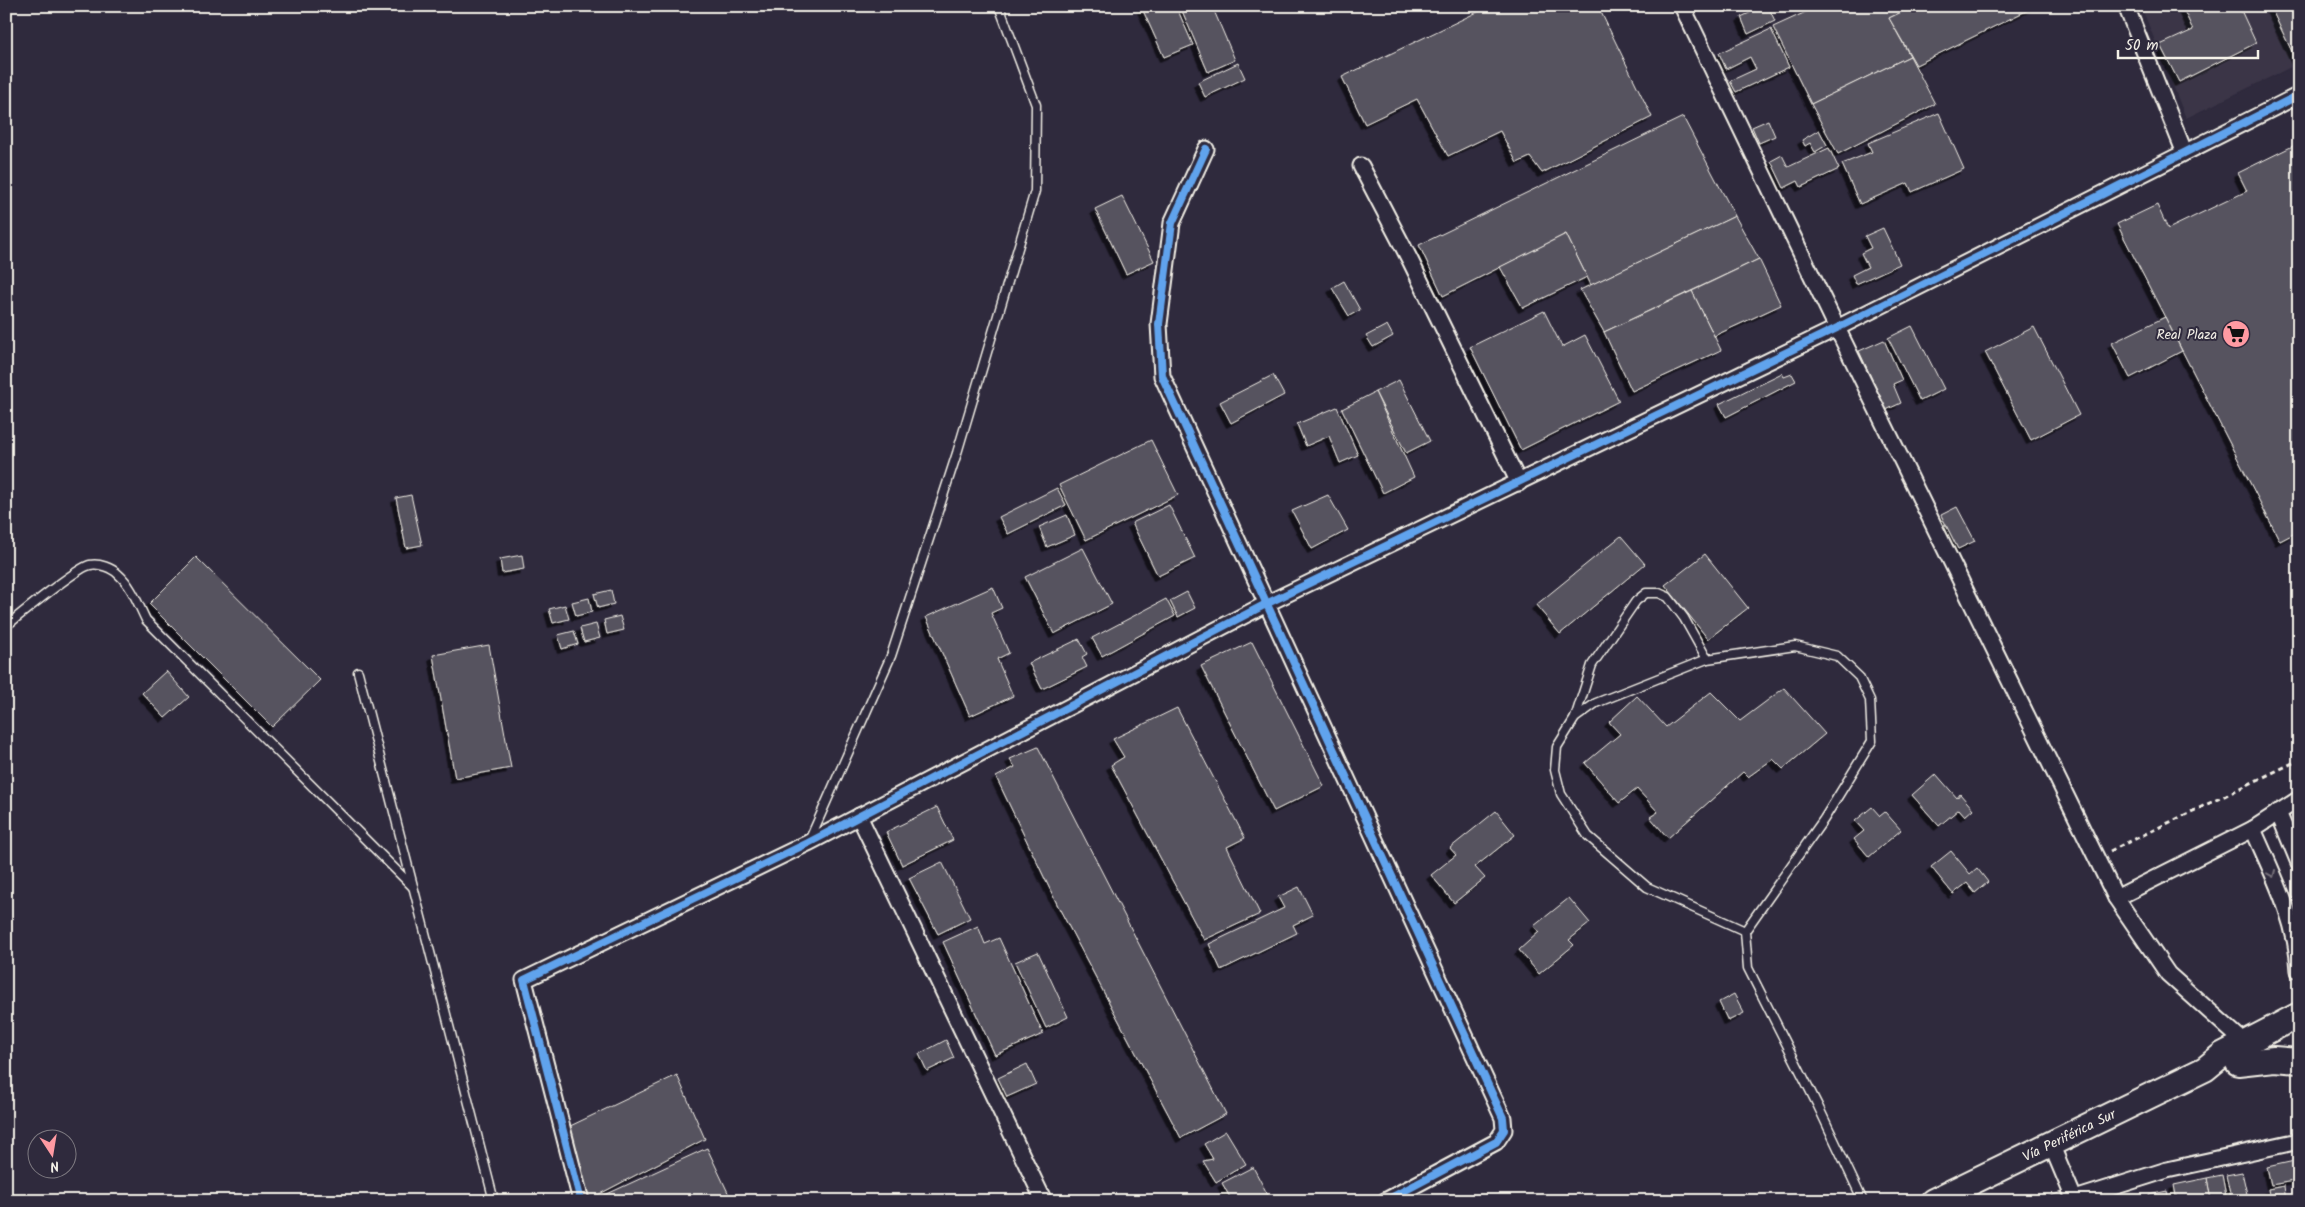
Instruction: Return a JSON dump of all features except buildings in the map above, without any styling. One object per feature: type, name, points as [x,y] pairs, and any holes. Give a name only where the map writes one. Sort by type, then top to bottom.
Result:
[{"type":"highway","name":"Vía Periférica Sur","points":[[2242,1053],[2299,1014]]},
{"type":"highway","name":"Vía Periférica Sur","points":[[1933,1201],[2205,1069],[2299,1032]]},
{"type":"highway","points":[[2242,1053],[2299,1061]]},
{"type":"street","points":[[1682,6],[1837,328],[2116,898],[2168,974],[2242,1053]]},
{"type":"street","points":[[2126,6],[2184,151]]},
{"type":"street","points":[[581,1201],[524,980],[808,843],[1268,604],[1837,328],[2184,151],[2299,95]]},
{"type":"street","points":[[1206,150],[1172,223],[1159,324],[1162,376],[1503,1118],[1504,1130],[1496,1142],[1384,1201]]},
{"type":"street","points":[[1361,166],[1410,260],[1519,483]]},
{"type":"street","points":[[2116,898],[2253,829],[2299,798]]},
{"type":"street","points":[[2278,812],[2299,863]]},
{"type":"street","points":[[859,816],[1044,1201]]},
{"type":"street","points":[[2253,829],[2287,908],[2295,937],[2299,971]]},
{"type":"street","points":[[2051,1144],[2075,1200],[2167,1170],[2299,1141]]},
{"type":"lane","points":[[808,843],[891,656],[957,453],[1035,192],[1036,105],[999,6]]},
{"type":"lane","points":[[6,626],[73,574],[90,565],[106,566],[118,573],[130,587],[146,620],[413,887]]},
{"type":"lane","points":[[1707,659],[1684,618],[1668,597],[1659,593],[1646,593],[1636,601],[1592,665],[1575,718],[1556,747],[1555,770],[1562,794],[1588,836],[1647,887],[1745,931]]},
{"type":"lane","points":[[1575,718],[1596,703],[1707,659],[1795,646],[1837,656],[1859,676],[1870,700],[1872,741],[1824,819],[1745,931],[1748,968],[1818,1106],[1863,1201]]},
{"type":"lane","points":[[358,672],[494,1201]]},
{"type":"path","points":[[2096,858],[2299,760]]},
{"type":"shaded area","points":[[2141,6],[2299,6],[2299,63],[2186,118]]},
{"type":"cycle path","points":[[581,1201],[524,980],[808,843],[1268,603],[1837,328],[2299,95]]},
{"type":"cycle path","points":[[1206,149],[1172,223],[1159,324],[1162,376],[1503,1118],[1504,1130],[1496,1142],[1385,1201]]},
{"type":"place","name":"Real Plaza","points":[[2236,334]]}]
